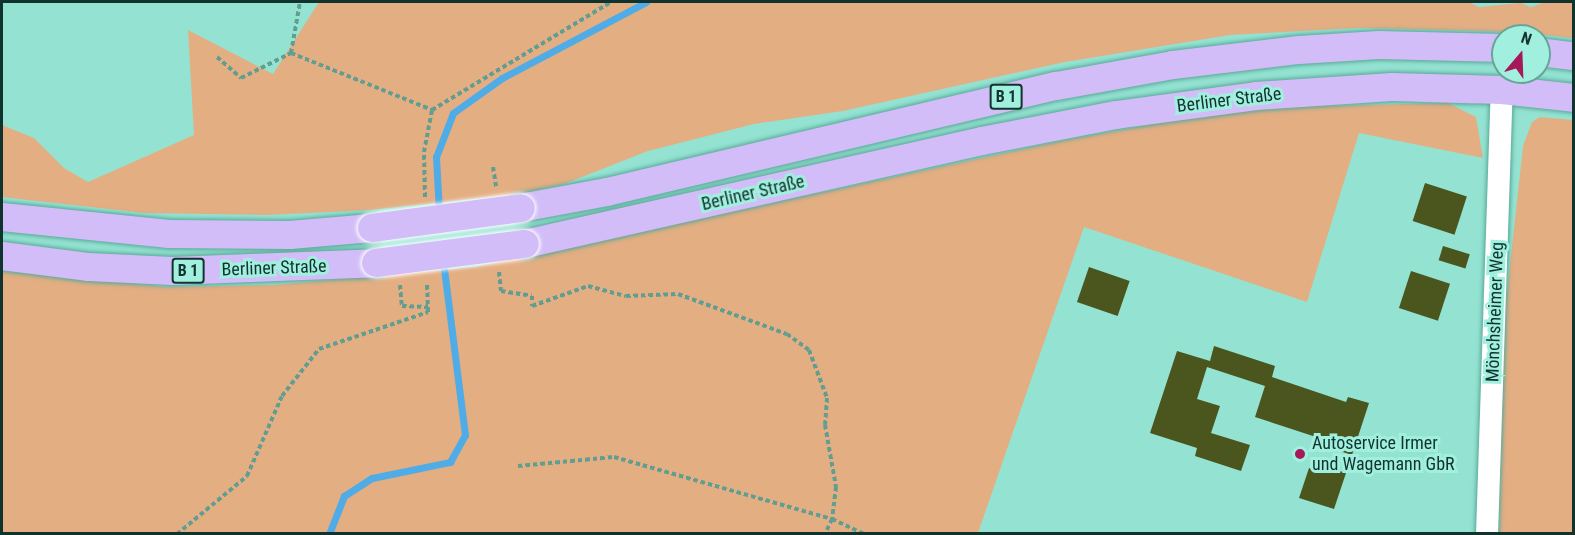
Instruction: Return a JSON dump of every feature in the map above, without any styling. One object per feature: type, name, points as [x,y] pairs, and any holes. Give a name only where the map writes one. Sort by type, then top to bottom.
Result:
[{"type":"main road","name":"Berliner Straße","points":[[2,217],[169,234],[290,235],[372,228],[521,208],[607,192],[1045,88],[1173,65],[1367,46],[1491,48]]},
{"type":"main road","points":[[1551,53],[1574,56]]},
{"type":"main road","name":"Berliner Straße","points":[[2,256],[89,267],[172,271],[387,270],[525,244],[982,141],[1116,115],[1322,90],[1392,87],[1502,90]]},
{"type":"main road","name":"B 1","points":[[1502,90],[1574,98]]},
{"type":"lane","name":"Mönchsheimer Weg","points":[[1487,534],[1502,90]]},
{"type":"path","points":[[291,53],[300,2]]},
{"type":"path","points":[[217,57],[241,78],[291,53],[432,110]]},
{"type":"path","points":[[494,167],[496,188]]},
{"type":"path","points":[[499,267],[501,291],[532,296],[532,306],[588,286],[626,296],[678,294],[787,334],[808,350],[827,398],[825,425],[836,487],[832,519],[825,534]]},
{"type":"path","points":[[387,270],[402,306],[428,307]]},
{"type":"path","points":[[518,466],[614,458],[832,519],[864,534]]},
{"type":"shaded area","points":[[319,2],[1469,2],[1479,7],[1521,3],[1531,7],[1546,2],[1573,2],[1572,38],[1551,36],[1551,24],[1491,24],[1491,31],[1359,28],[1230,35],[1065,62],[843,111],[754,124],[648,151],[564,184],[519,194],[370,210],[268,215],[144,213],[2,197],[2,125],[34,138],[64,168],[88,182],[194,135],[188,30],[273,74]]},
{"type":"shaded area","points":[[1448,103],[1476,117],[1483,158],[1359,133],[1307,302],[1084,227],[978,533],[2,534],[2,271],[167,287],[274,285],[475,267],[1065,140],[1188,118],[1277,107]]},
{"type":"shaded area","points":[[1540,117],[1573,120],[1573,533],[1499,534],[1504,320],[1523,146],[1532,122]]},
{"type":"building","points":[[1425,183],[1467,197],[1454,235],[1413,221]]},
{"type":"building","points":[[1443,246],[1470,254],[1465,269],[1439,260]]},
{"type":"building","points":[[1089,267],[1130,281],[1118,316],[1077,302]]},
{"type":"building","points":[[1411,271],[1450,284],[1438,321],[1399,308]]},
{"type":"building","points":[[1214,346],[1275,366],[1272,377],[1346,402],[1348,397],[1369,403],[1352,455],[1315,443],[1316,437],[1255,417],[1265,386],[1207,367],[1197,399],[1220,406],[1211,433],[1250,445],[1241,471],[1195,456],[1197,448],[1150,433],[1177,351],[1210,361]]},
{"type":"building","points":[[1323,466],[1346,473],[1334,509],[1299,498],[1309,468],[1321,472]]},
{"type":"waterway","points":[[439,211],[436,157],[453,113],[502,78],[646,2]]},
{"type":"waterway","points":[[329,534],[344,496],[372,478],[450,462],[465,435],[443,261]]},
{"type":"place","name":"Autoservice Irmer und Wagemann GbR","points":[[1300,454]]}]
